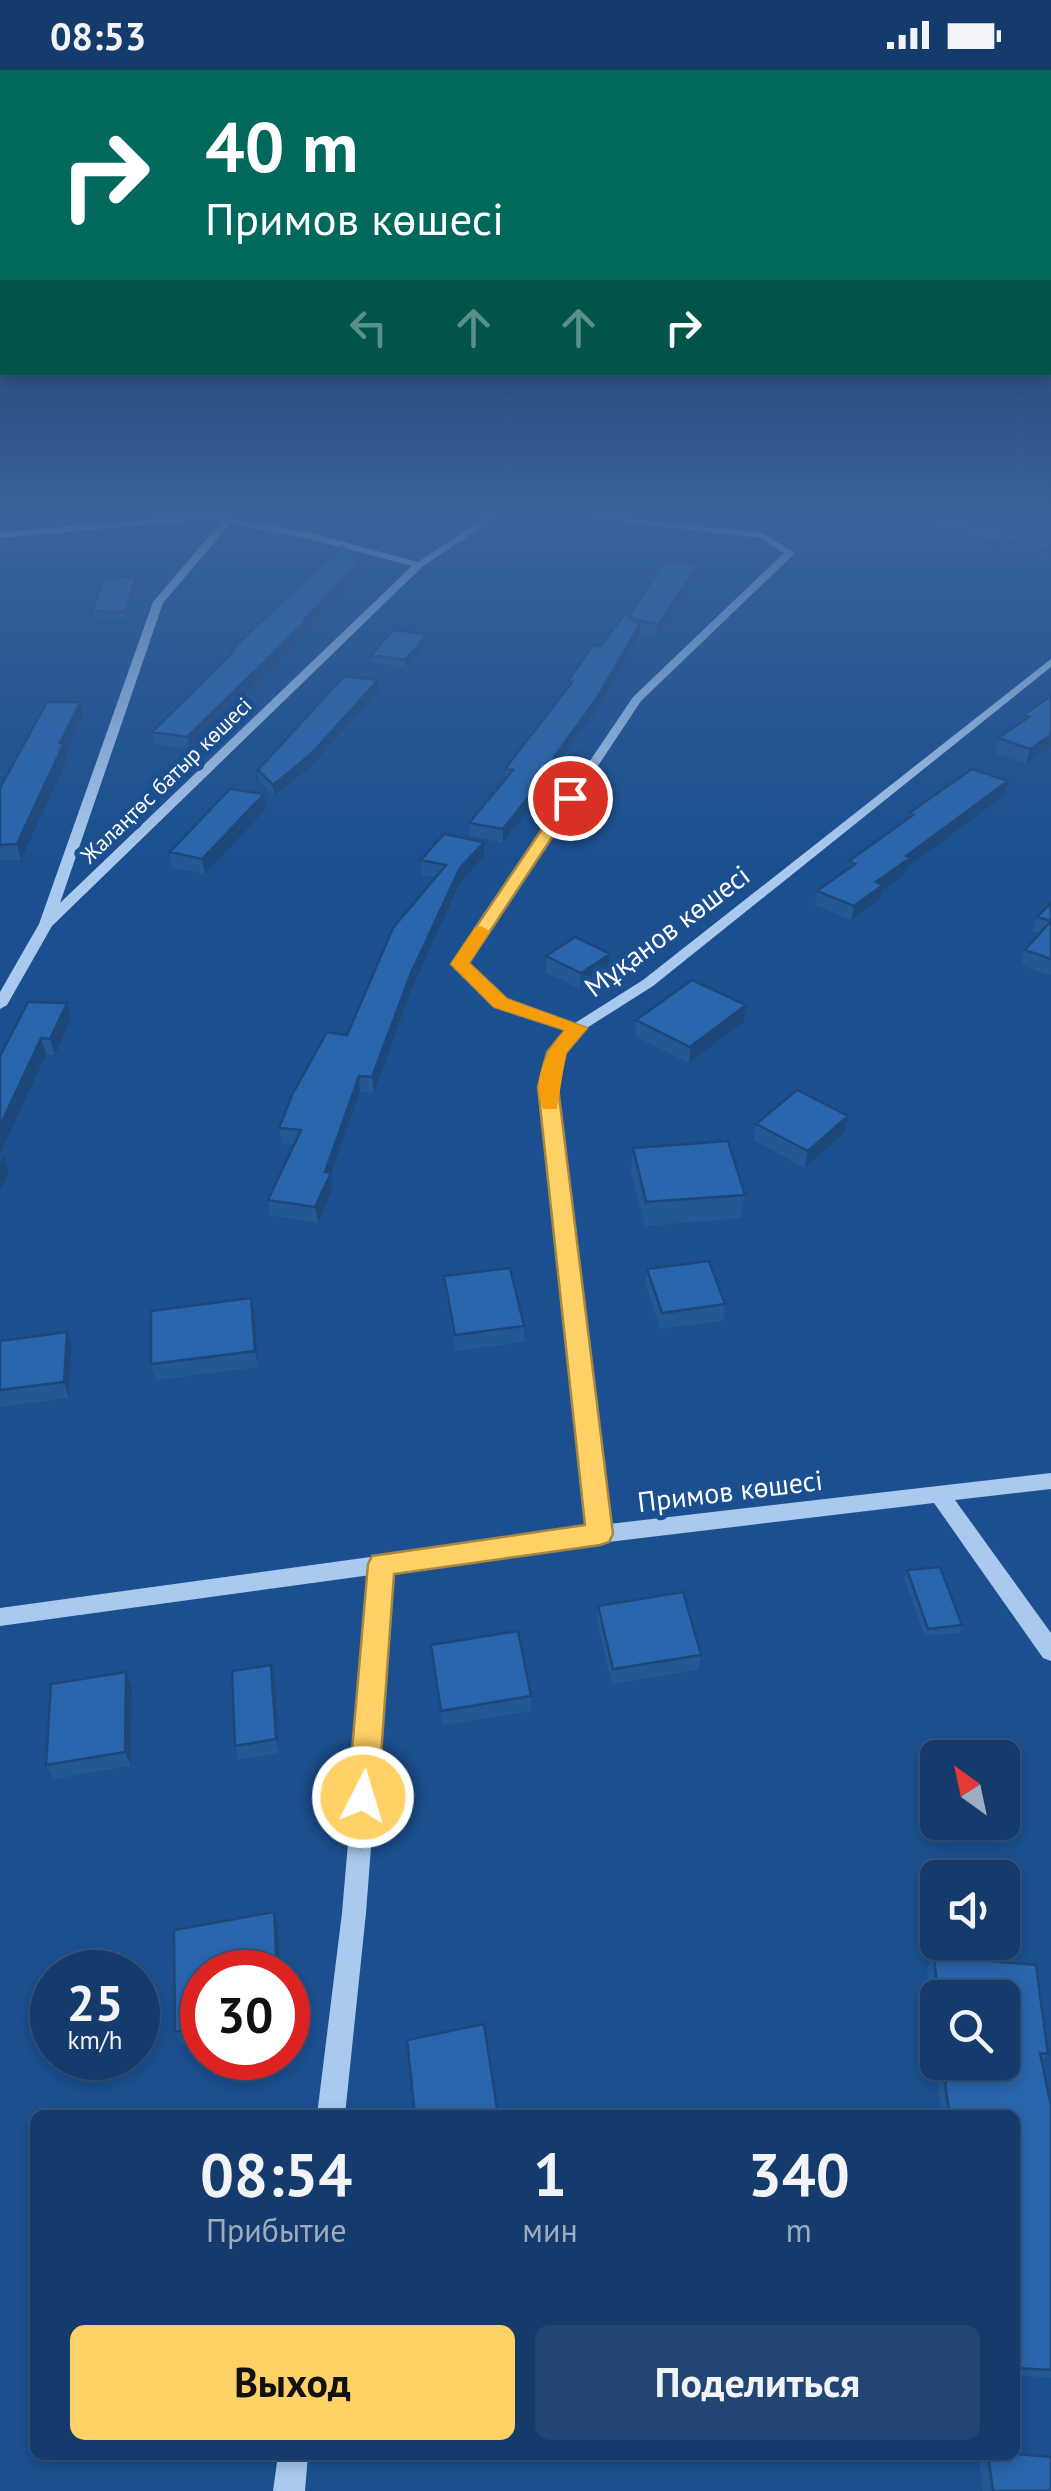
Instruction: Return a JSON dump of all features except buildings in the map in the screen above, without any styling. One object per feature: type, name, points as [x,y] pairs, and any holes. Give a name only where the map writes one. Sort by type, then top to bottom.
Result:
[{"type":"street","name":"Жалаңтөс батыр көшесі","points":[[0,1005],[46,924],[150,626]]},
{"type":"street","name":"Жалаңтөс батыр көшесі","points":[[46,924],[356,626]]},
{"type":"street","points":[[577,1028],[500,1003],[460,964],[637,700],[714,626]]},
{"type":"street","name":"Мұқанов көшесі","points":[[600,1534],[548,1087],[556,1052],[577,1028],[648,983],[1051,662]]},
{"type":"street","name":"Примов көшесі","points":[[0,1616],[600,1534],[1051,1480]]},
{"type":"street","points":[[939,1494],[1051,1651]]},
{"type":"street","points":[[332,2110],[354,1913],[382,1564]]},
{"type":"street","points":[[289,2491],[292,2460]]},
{"type":"slow traffic","points":[[481,931],[460,964],[500,1003],[577,1028],[556,1052],[548,1087],[550,1104]]},
{"type":"route","points":[[363,1797],[382,1564],[600,1534],[548,1087],[556,1052],[577,1028],[500,1003],[460,964],[570,798]]}]
